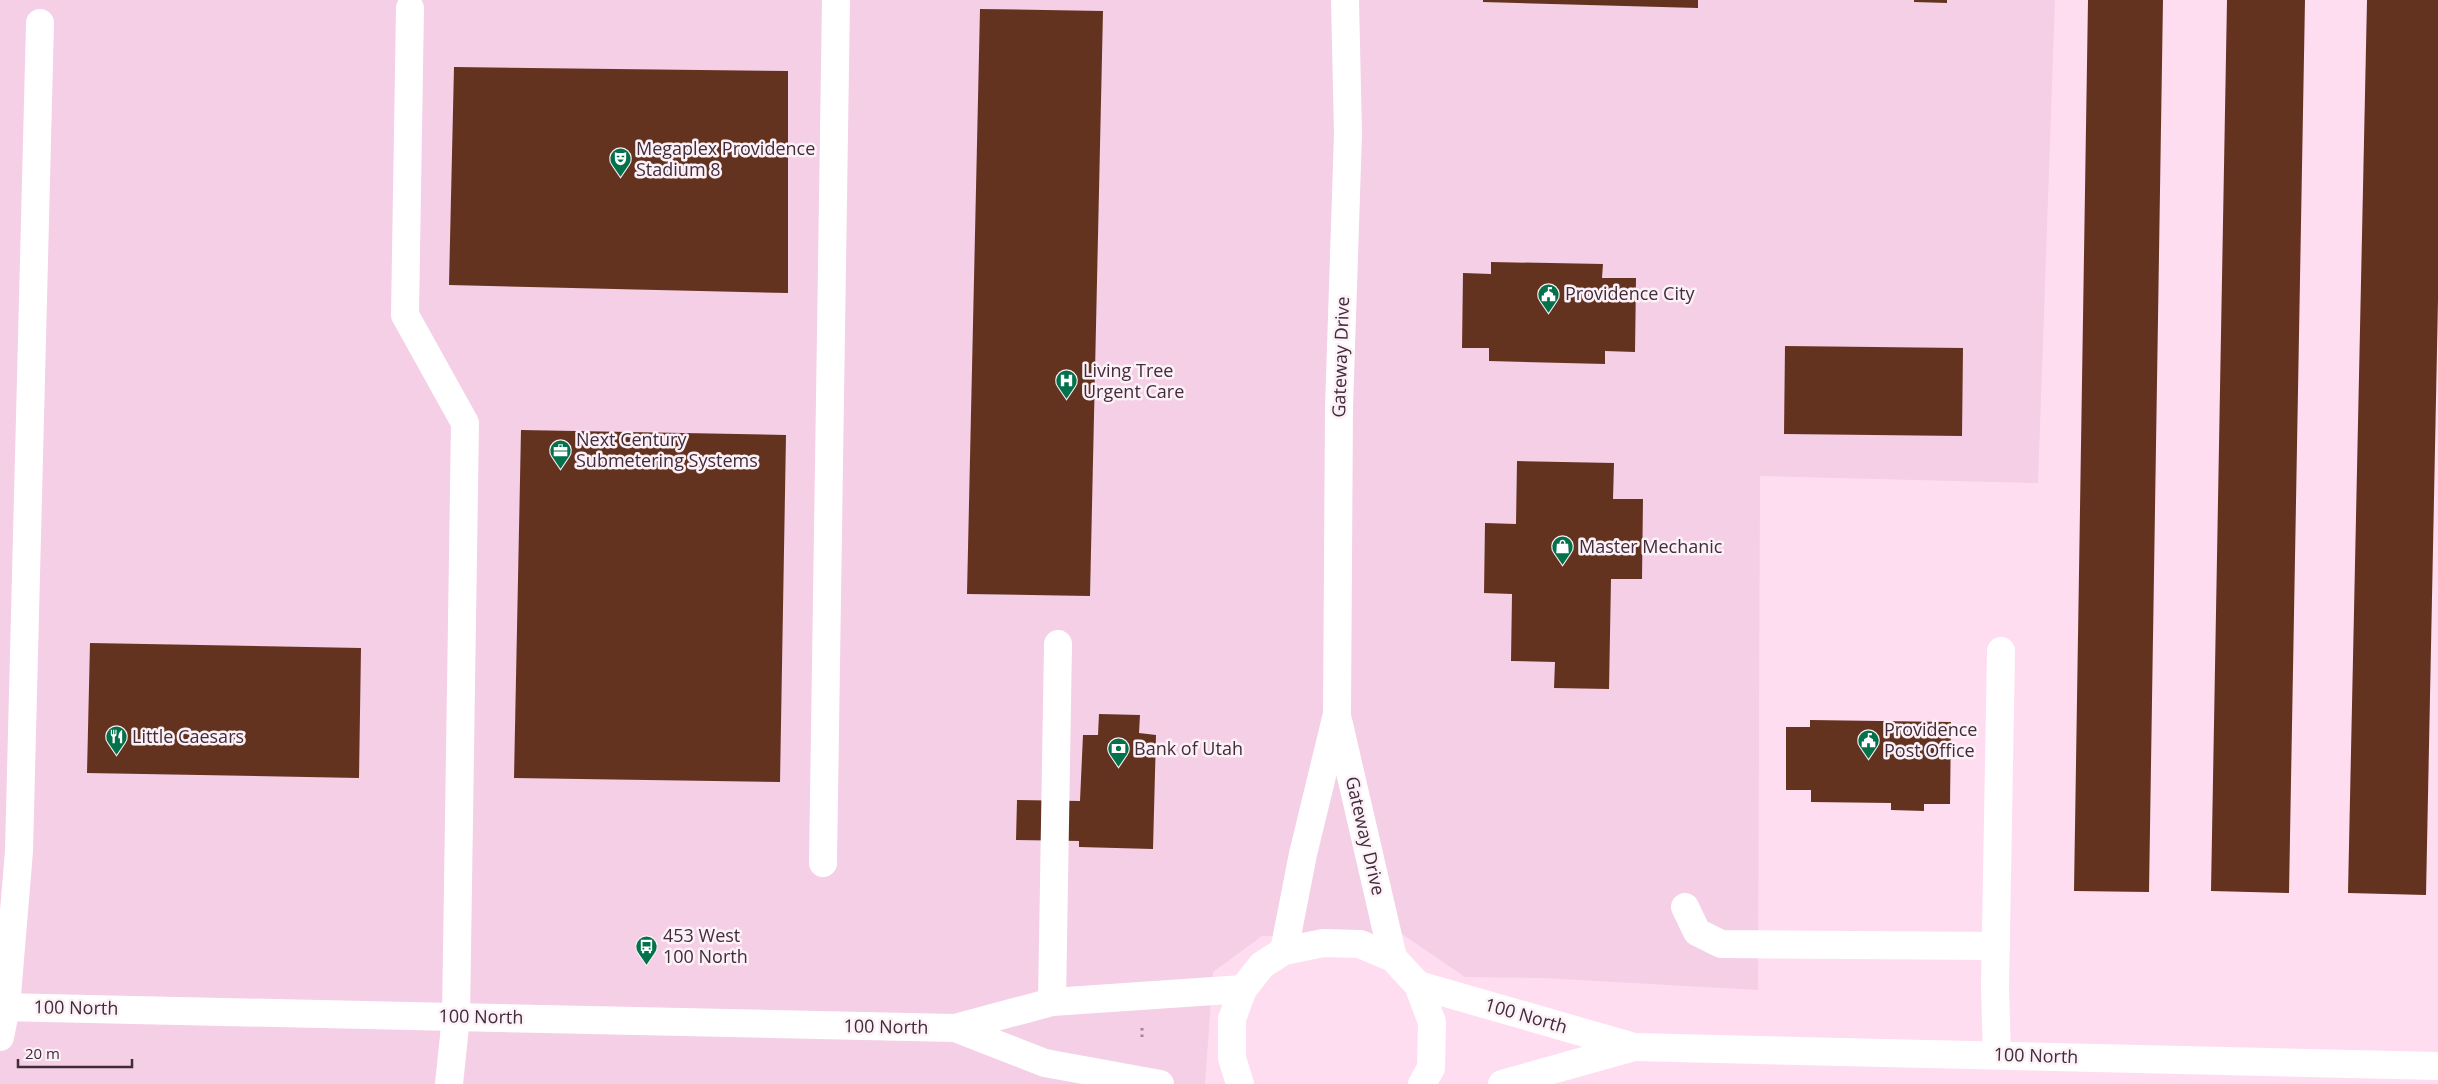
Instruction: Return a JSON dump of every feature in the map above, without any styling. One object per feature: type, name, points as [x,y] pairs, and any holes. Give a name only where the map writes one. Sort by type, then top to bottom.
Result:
[{"type":"main road","points":[[823,863],[836,0]]},
{"type":"main road","name":"Gateway Drive","points":[[1344,0],[1348,134],[1339,408],[1337,714],[1393,958]]},
{"type":"main road","points":[[410,8],[405,315],[465,423],[456,1017],[449,1084]]},
{"type":"main road","points":[[0,1036],[19,851],[40,23]]},
{"type":"main road","points":[[1052,1002],[1058,644]]},
{"type":"main road","points":[[1997,1055],[1995,987],[2001,651]]},
{"type":"main road","name":"Gateway Drive","points":[[1284,951],[1302,854],[1337,714]]},
{"type":"main road","points":[[1685,907],[1697,932],[1722,944],[1996,946]]},
{"type":"main road","points":[[1240,1084],[1232,1058],[1232,1019],[1243,989],[1262,965],[1284,951],[1323,942],[1360,944],[1393,958],[1418,985],[1432,1022],[1431,1068],[1422,1084]]},
{"type":"main road","name":"100 North","points":[[1418,985],[1634,1047],[2438,1066]]},
{"type":"main road","name":"100 North","points":[[3,1007],[955,1028],[1052,1002],[1243,989]]},
{"type":"main road","name":"100 North","points":[[955,1028],[1045,1063],[1160,1084]]},
{"type":"main road","name":"100 North","points":[[1502,1084],[1634,1047]]},
{"type":"shaded area","points":[[0,0],[2055,0],[2038,483],[1760,476],[1758,990],[1543,978],[1465,977],[1402,934],[1262,936],[1213,972],[1205,1084],[0,1084]]},
{"type":"building","points":[[1483,0],[1698,0],[1698,8],[1483,2]]},
{"type":"building","points":[[1914,0],[1947,0],[1947,3],[1914,2]]},
{"type":"building","points":[[2088,0],[2163,0],[2149,892],[2074,891]]},
{"type":"building","points":[[2227,0],[2305,0],[2289,893],[2211,891]]},
{"type":"building","points":[[2367,0],[2438,0],[2438,300],[2426,895],[2348,893]]},
{"type":"building","points":[[980,9],[1103,11],[1090,596],[967,594]]},
{"type":"building","name":"Megaplex Providence Stadium 8","points":[[454,67],[788,71],[788,293],[449,285]]},
{"type":"building","name":"Providence City","points":[[1491,262],[1603,264],[1602,278],[1636,278],[1635,352],[1605,351],[1605,364],[1489,361],[1489,348],[1462,348],[1463,273],[1491,274]]},
{"type":"building","points":[[1785,346],[1963,348],[1962,436],[1784,434]]},
{"type":"building","points":[[521,430],[786,435],[780,782],[514,778]]},
{"type":"building","points":[[1517,461],[1614,463],[1613,499],[1643,499],[1642,579],[1611,579],[1609,689],[1554,688],[1555,662],[1511,661],[1512,594],[1484,593],[1485,523],[1516,524]]},
{"type":"building","points":[[90,643],[361,648],[359,778],[87,773]]},
{"type":"building","name":"Bank of Utah","points":[[1099,714],[1140,715],[1139,733],[1156,735],[1153,849],[1079,847],[1079,841],[1016,840],[1017,800],[1080,801],[1083,735],[1098,735]]},
{"type":"building","name":"Providence Post Office","points":[[1810,720],[1951,722],[1950,804],[1924,804],[1924,811],[1891,810],[1891,803],[1811,802],[1811,790],[1786,790],[1786,727],[1810,727]]},
{"type":"place","name":"Megaplex Providence Stadium 8","points":[[620,178]]},
{"type":"place","name":"Providence City","points":[[1549,313]]},
{"type":"place","name":"Living Tree Urgent Care","points":[[1067,400]]},
{"type":"place","name":"Next Century Submetering Systems","points":[[560,469]]},
{"type":"place","name":"Master Mechanic","points":[[1563,566]]},
{"type":"place","name":"Little Caesars","points":[[116,756]]},
{"type":"place","name":"Providence Post Office","points":[[1868,759]]},
{"type":"place","name":"Bank of Utah","points":[[1118,768]]},
{"type":"place","name":"453 West 100 North","points":[[647,965]]}]
